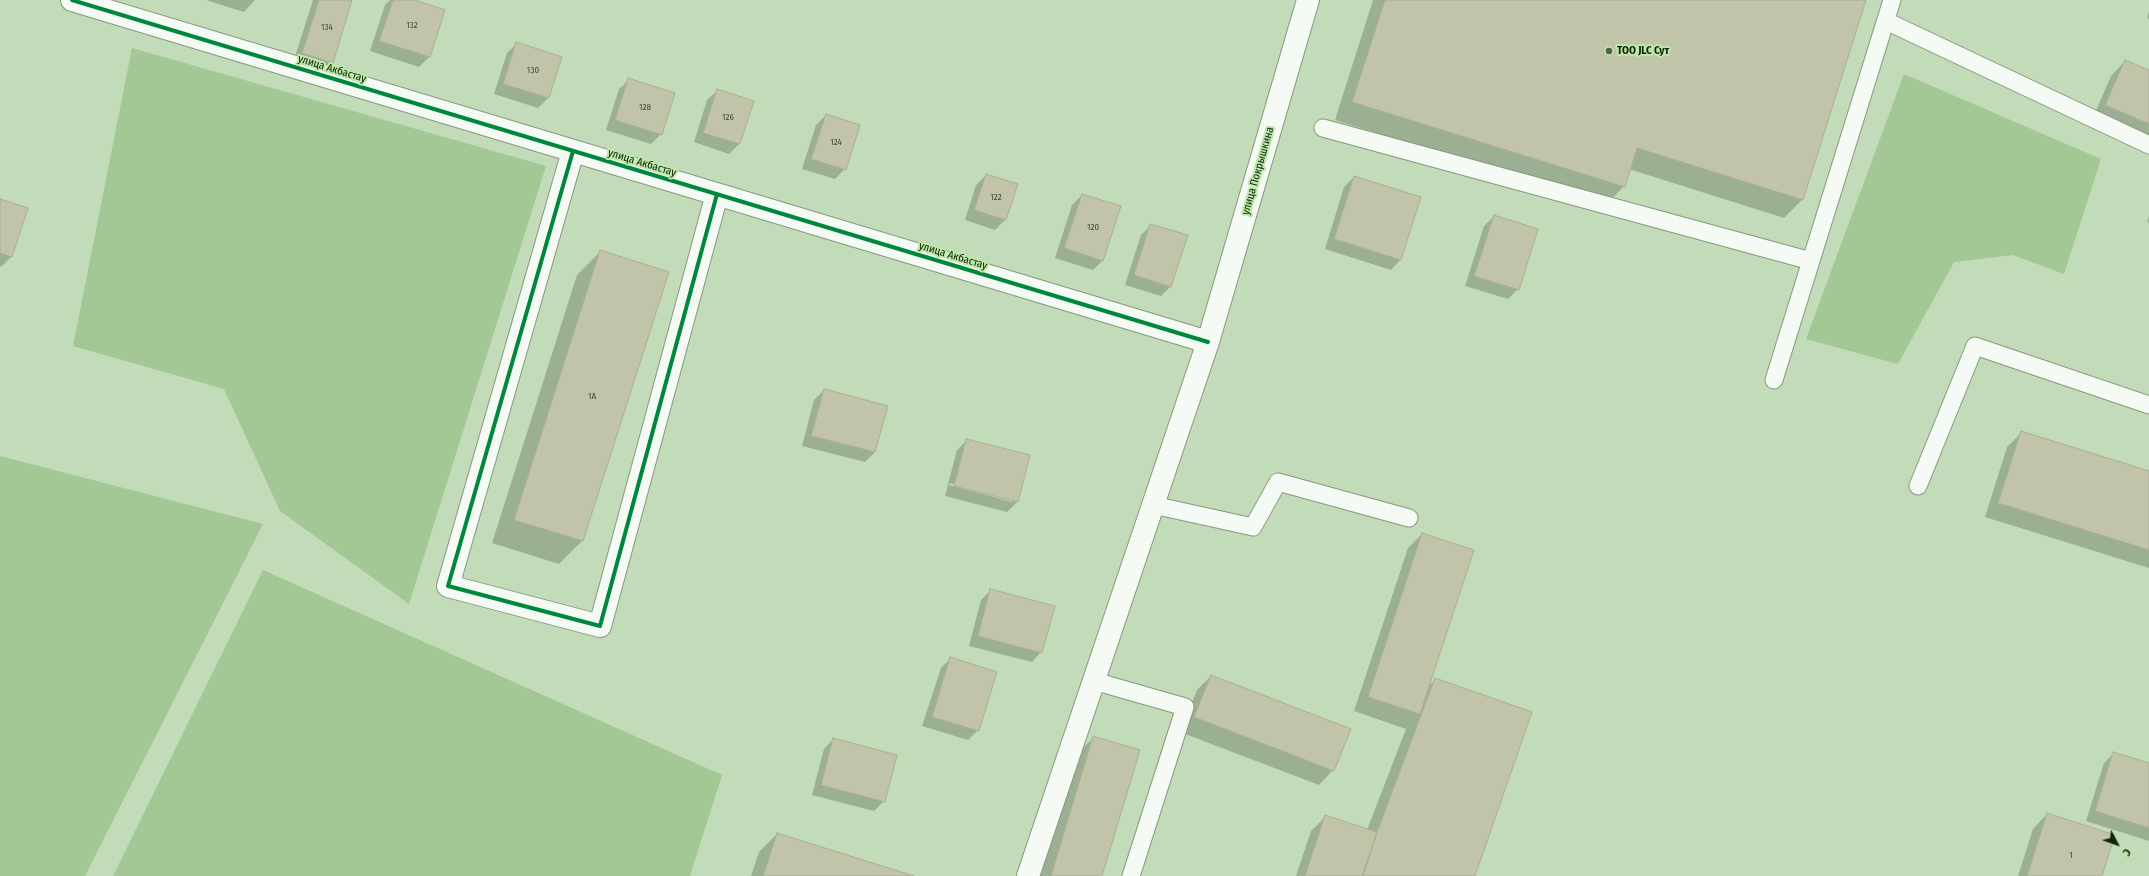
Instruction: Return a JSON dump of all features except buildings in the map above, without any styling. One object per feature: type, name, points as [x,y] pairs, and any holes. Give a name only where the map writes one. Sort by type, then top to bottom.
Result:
[{"type":"street","name":"улица Акбастау","points":[[72,0],[1208,342]]},
{"type":"street","name":"улица Покрышкина","points":[[1028,876],[1208,342],[1308,0]]},
{"type":"street","points":[[573,151],[448,586],[600,626],[717,194]]},
{"type":"lane","points":[[1774,380],[1892,0]]},
{"type":"lane","points":[[1886,21],[2149,145]]},
{"type":"lane","points":[[1323,128],[1811,261]]},
{"type":"lane","points":[[1918,486],[1975,346],[2149,405]]},
{"type":"lane","points":[[1153,505],[1253,527],[1278,482],[1409,518]]},
{"type":"lane","points":[[1094,681],[1185,707],[1131,876]]},
{"type":"green space","points":[[132,48],[546,166],[409,604],[280,511],[224,389],[73,346]]},
{"type":"green space","points":[[1904,74],[2101,159],[2064,274],[2013,255],[1954,262],[1898,364],[1806,339]]},
{"type":"green space","points":[[0,456],[263,524],[85,876],[0,876]]},
{"type":"green space","points":[[263,570],[722,775],[690,876],[113,876]]},
{"type":"cycle path","points":[[72,0],[1208,342]]},
{"type":"cycle path","points":[[573,151],[448,586],[600,626],[717,194]]},
{"type":"place","name":"ТОО JLC Сут","points":[[1609,51]]}]
